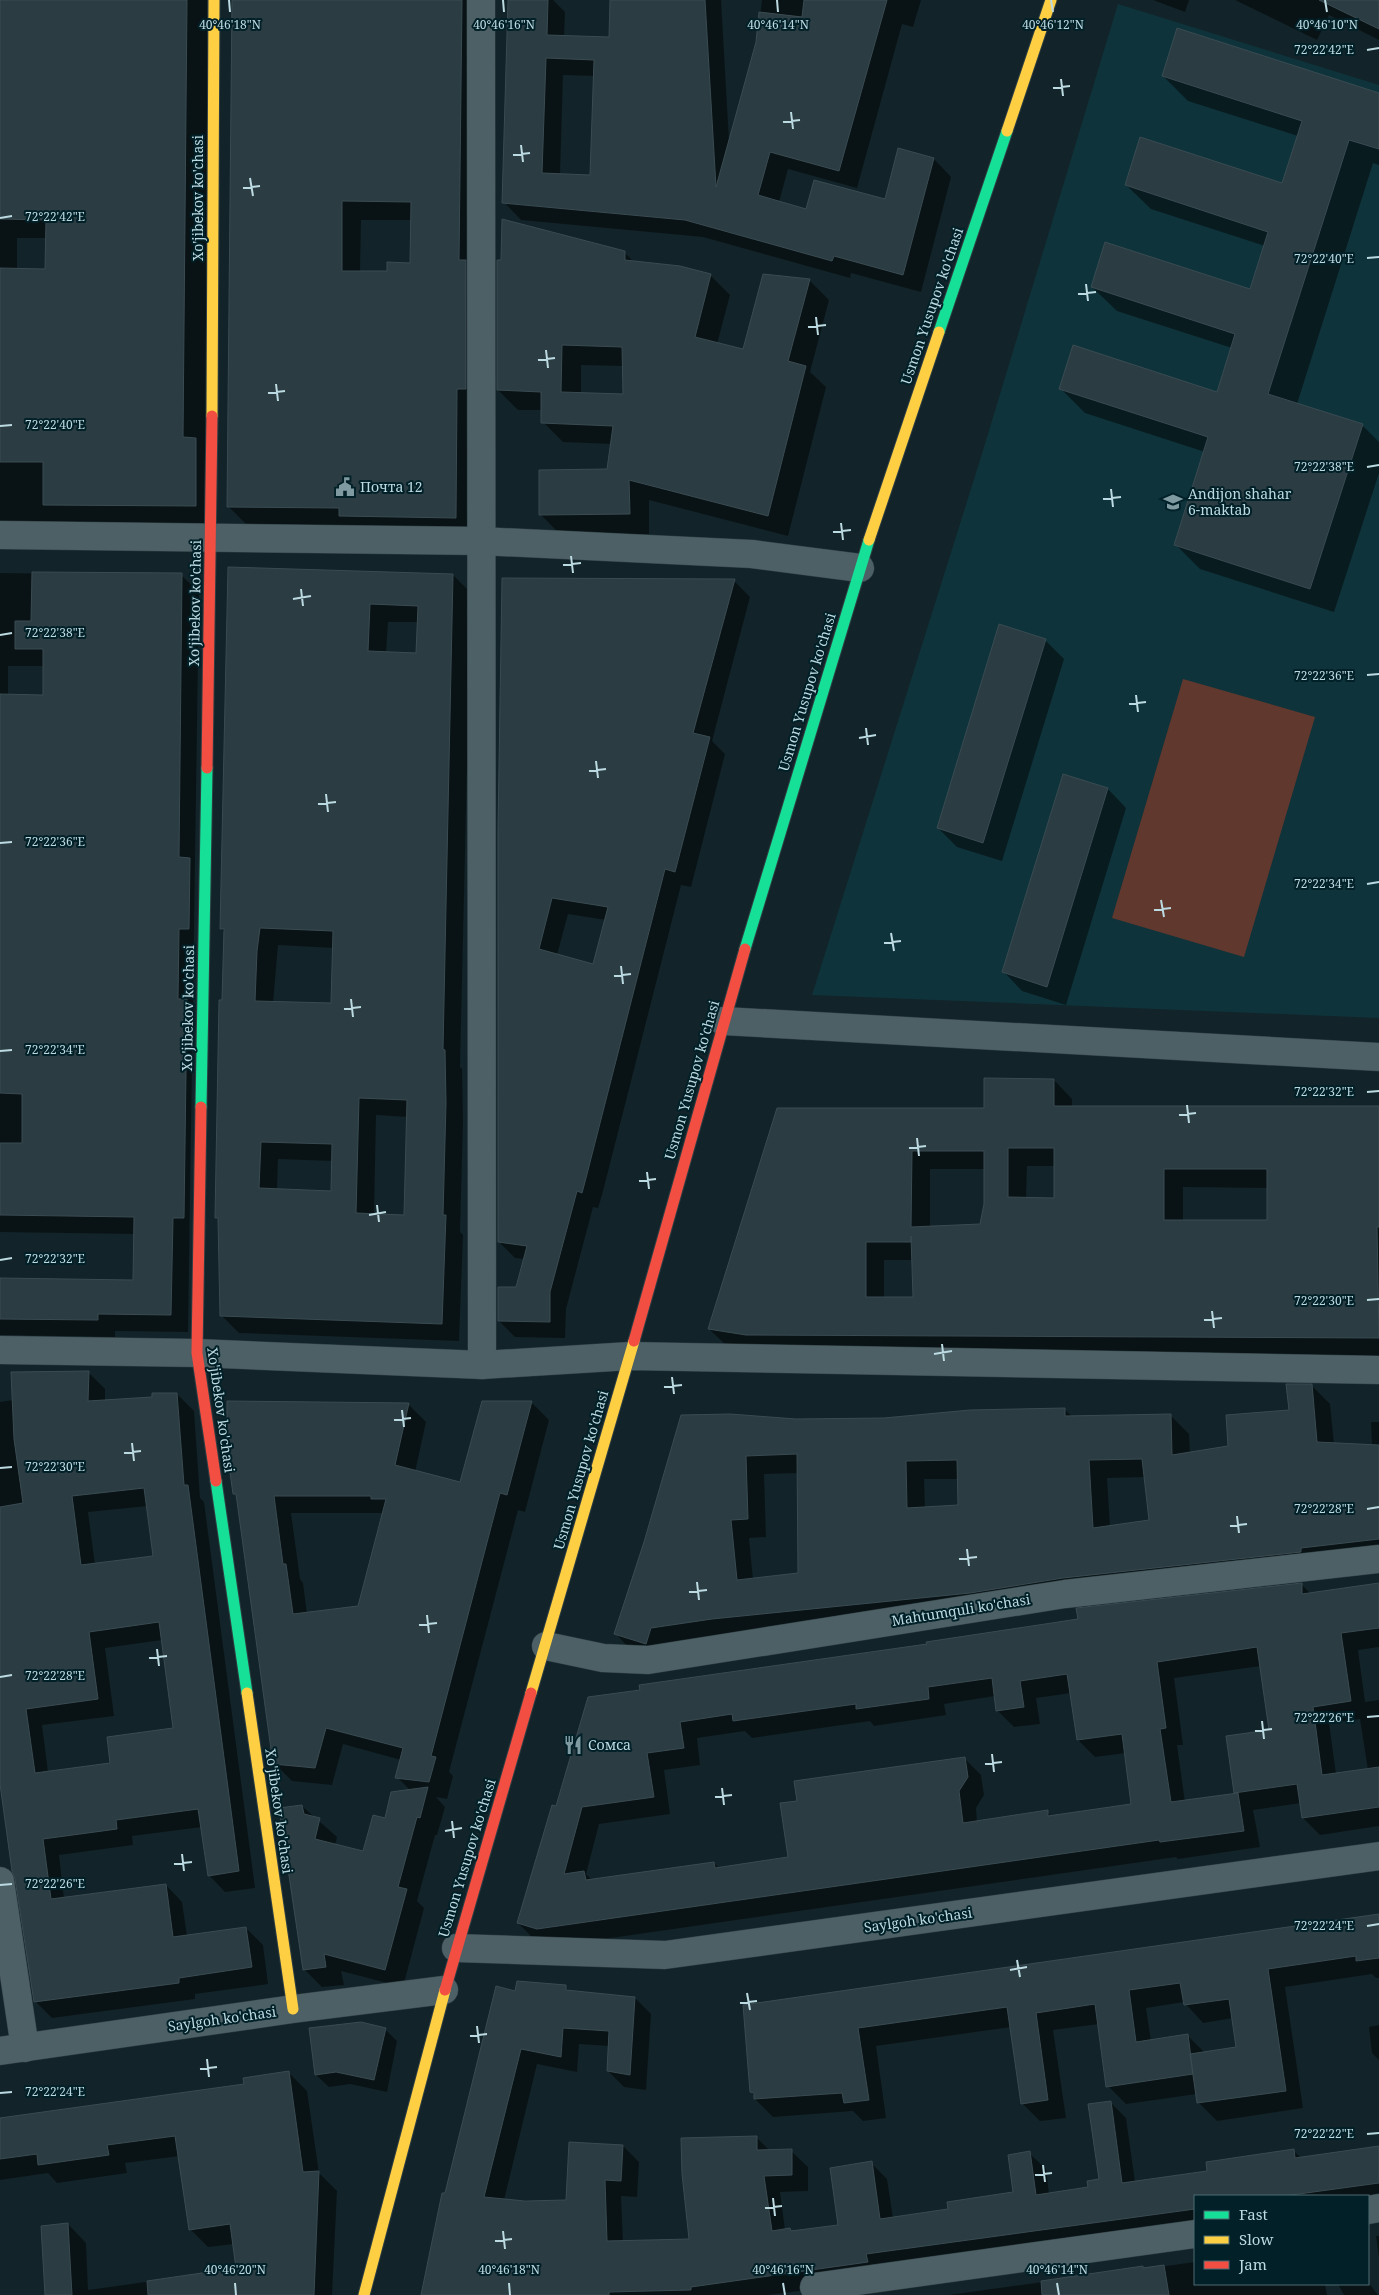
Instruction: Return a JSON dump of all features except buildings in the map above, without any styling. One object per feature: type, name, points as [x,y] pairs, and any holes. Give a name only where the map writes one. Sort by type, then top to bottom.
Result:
[{"type":"main road","name":"Xo'jibekov ko'chasi","points":[[214,0],[212,537],[197,1353],[294,2009]]},
{"type":"main road","name":"Usmon Yusupov ko'chasi","points":[[364,2295],[444,1990],[630,1356],[723,1021],[860,568],[1051,0]]},
{"type":"street","points":[[481,0],[482,1365]]},
{"type":"street","points":[[0,535],[480,541],[752,554],[860,568]]},
{"type":"street","points":[[723,1021],[1379,1057]]},
{"type":"street","points":[[0,1350],[197,1353],[482,1365],[630,1356],[1379,1370]]},
{"type":"street","name":"Mahtumquli ko'chasi","points":[[546,1646],[603,1658],[648,1660],[1065,1594],[1379,1559]]},
{"type":"street","name":"Saylgoh ko'chasi","points":[[456,1948],[665,1955],[1379,1856]]},
{"type":"street","points":[[0,1881],[12,2049]]},
{"type":"street","name":"Saylgoh ko'chasi","points":[[12,2049],[444,1990]]},
{"type":"street","points":[[814,2288],[1194,2234]]},
{"type":"shaded area","name":"Andijon shahar 6-maktab","points":[[1118,4],[1379,85],[1379,1018],[812,995],[981,457]]},
{"type":"shaded area","points":[[1183,679],[1315,717],[1244,957],[1112,918]]},
{"type":"traffic: fast","points":[[939,332],[1007,131]]},
{"type":"traffic: fast","points":[[745,949],[869,540]]},
{"type":"traffic: fast","points":[[201,1107],[207,768]]},
{"type":"traffic: fast","points":[[216,1481],[247,1693]]},
{"type":"traffic: slow","points":[[212,416],[214,0]]},
{"type":"traffic: slow","points":[[1007,131],[1051,0]]},
{"type":"traffic: slow","points":[[869,540],[939,332]]},
{"type":"traffic: slow","points":[[531,1693],[634,1341]]},
{"type":"traffic: slow","points":[[247,1693],[293,2009]]},
{"type":"traffic: slow","points":[[364,2295],[445,1990]]},
{"type":"traffic: jam","points":[[207,768],[212,416]]},
{"type":"traffic: jam","points":[[634,1341],[745,949]]},
{"type":"traffic: jam","points":[[201,1107],[197,1353],[216,1481]]},
{"type":"traffic: jam","points":[[445,1990],[531,1693]]},
{"type":"place","name":"Почта 12","points":[[345,487]]},
{"type":"place","name":"Andijon shahar 6-maktab","points":[[1173,502]]},
{"type":"place","name":"Сомса","points":[[573,1745]]}]
